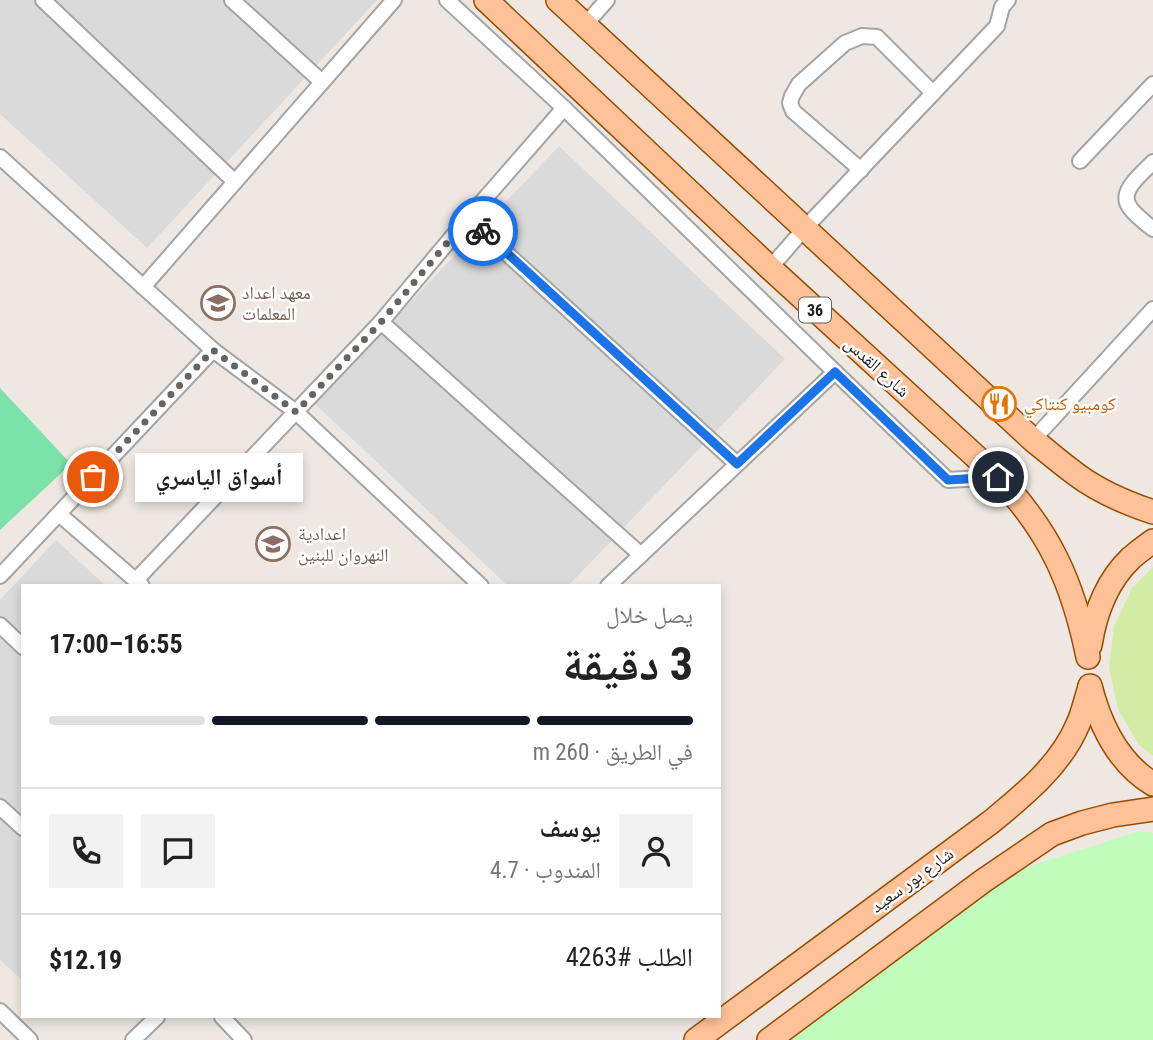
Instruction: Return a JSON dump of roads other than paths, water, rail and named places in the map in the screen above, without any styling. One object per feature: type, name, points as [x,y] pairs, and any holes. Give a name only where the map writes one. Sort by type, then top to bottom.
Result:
[{"type":"main road","name":"شارع القدس","points":[[486,0],[770,268],[998,477],[1032,516],[1058,559],[1077,607],[1088,657]]},
{"type":"main road","points":[[558,0],[1033,440],[1095,487],[1153,512]]},
{"type":"main road","points":[[1153,541],[1131,558],[1108,587],[1094,621],[1088,657],[1090,687],[1100,722],[1118,752],[1143,778],[1153,784]]},
{"type":"main road","name":"شارع بور سعيد","points":[[696,1040],[1014,803],[1058,758],[1078,725],[1090,687]]},
{"type":"main road","points":[[769,1040],[983,881],[1052,834],[1113,815],[1153,809]]},
{"type":"street","points":[[43,0],[235,182]]},
{"type":"street","points":[[232,0],[322,82]]},
{"type":"street","points":[[143,287],[394,0]]},
{"type":"street","points":[[447,0],[564,108],[948,480],[998,477]]},
{"type":"street","points":[[585,25],[607,0]]},
{"type":"street","points":[[770,268],[997,26],[1002,6],[1008,0]]},
{"type":"street","points":[[861,170],[793,111],[790,103],[799,83],[845,43],[862,36],[877,37],[933,93]]},
{"type":"street","points":[[1080,161],[1153,84]]},
{"type":"street","points":[[59,513],[139,583],[381,322],[564,108]]},
{"type":"street","points":[[0,157],[213,350],[296,412],[479,584]]},
{"type":"street","points":[[1153,162],[1128,188],[1126,198],[1129,207],[1153,229]]},
{"type":"street","points":[[468,218],[737,464]]},
{"type":"street","points":[[1033,440],[1153,309]]},
{"type":"street","points":[[381,322],[641,555]]},
{"type":"street","points":[[0,576],[213,350]]},
{"type":"street","points":[[610,584],[835,372]]},
{"type":"street","points":[[0,625],[21,645]]},
{"type":"street","points":[[0,807],[21,826]]},
{"type":"street","points":[[0,1011],[30,1040]]},
{"type":"street","points":[[133,1040],[156,1018]]},
{"type":"street","points":[[223,1018],[244,1040]]},
{"type":"place","name":"معهد اعداد المعلمات","points":[[218,303]]},
{"type":"place","name":"كومبيو كنتاكي","points":[[999,404]]},
{"type":"place","name":"أسواق الياسري","points":[[93,477]]},
{"type":"place","name":"اعدادية النهروان للبنين","points":[[273,544]]}]
